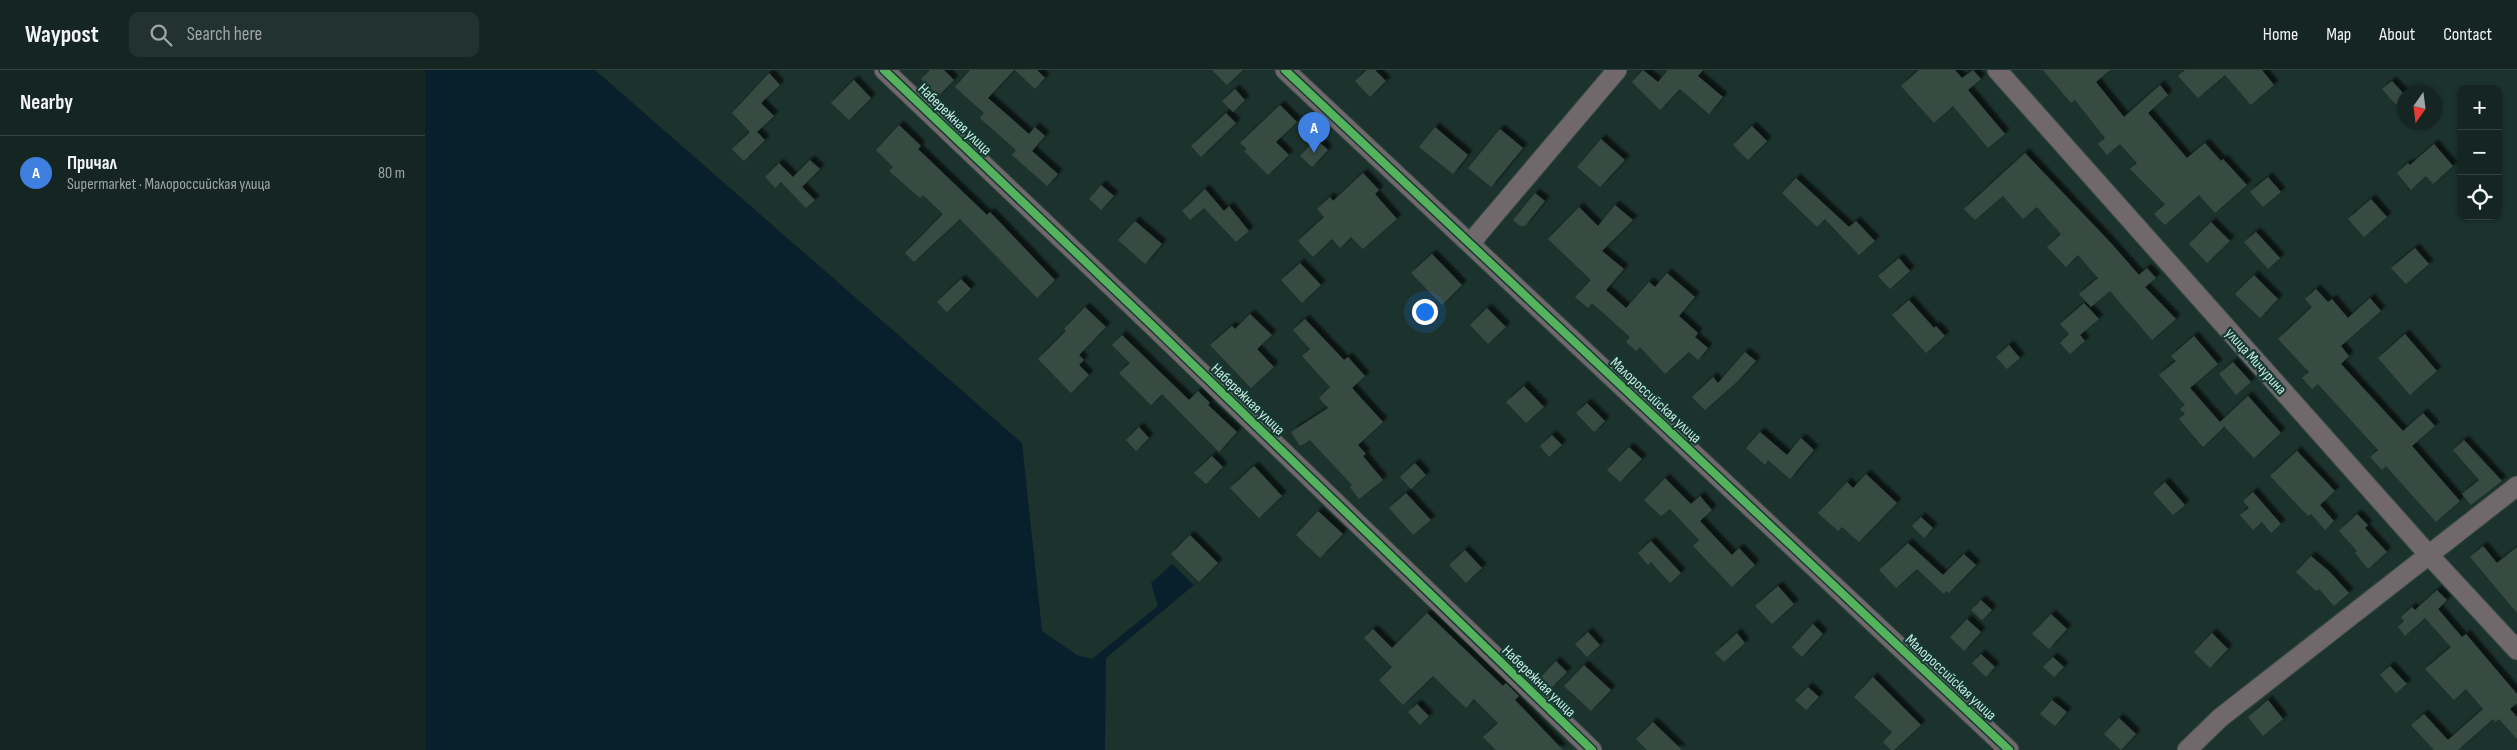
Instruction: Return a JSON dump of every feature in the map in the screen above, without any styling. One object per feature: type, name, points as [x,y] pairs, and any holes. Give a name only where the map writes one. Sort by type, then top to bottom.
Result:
[{"type":"street","name":"Набережная улица","points":[[884,70],[1154,326],[1592,750]]},
{"type":"street","name":"Малороссийская улица","points":[[1285,70],[2009,750]]},
{"type":"street","points":[[1471,245],[1478,234],[1617,70]]},
{"type":"street","name":"улица Мичурина","points":[[1997,70],[2428,554],[2517,650]]},
{"type":"street","points":[[2187,750],[2220,718],[2517,486]]},
{"type":"water","points":[[425,70],[595,70],[1022,443],[1042,631],[1077,655],[1092,659],[1158,606],[1151,583],[1172,564],[1194,585],[1106,658],[1105,750],[425,750]]},
{"type":"building","points":[[930,70],[944,70],[954,80],[938,96],[921,79]]},
{"type":"building","points":[[970,70],[1014,70],[988,98],[1029,134],[1035,127],[1045,136],[1032,151],[1058,174],[1047,186],[1012,155],[1016,150],[980,118],[984,113],[955,87]]},
{"type":"building","points":[[1015,70],[1037,70],[1045,78],[1035,89]]},
{"type":"building","points":[[1212,70],[1243,70],[1227,85]]},
{"type":"building","points":[[1367,70],[1375,70],[1386,81],[1370,97],[1355,81]]},
{"type":"building","points":[[1643,70],[1658,82],[1668,70],[1703,70],[1698,76],[1723,97],[1709,114],[1680,89],[1660,110],[1632,82]]},
{"type":"building","points":[[1919,70],[1955,70],[1962,78],[1973,70],[1981,79],[1968,90],[2005,134],[1988,148],[1953,106],[1934,123],[1901,86]]},
{"type":"building","points":[[2043,70],[2110,70],[2096,82],[2124,117],[2160,85],[2168,95],[2148,113],[2187,158],[2205,143],[2247,185],[2215,213],[2199,195],[2165,225],[2154,214],[2165,204],[2130,169],[2137,163],[2120,144],[2107,155],[2098,144],[2105,138],[2075,100],[2071,103]]},
{"type":"building","points":[[2185,70],[2262,70],[2274,85],[2251,105],[2225,75],[2198,98],[2178,76]]},
{"type":"building","points":[[769,73],[780,85],[761,103],[774,116],[757,132],[765,140],[744,161],[732,149],[750,132],[732,113]]},
{"type":"building","points":[[854,80],[871,98],[849,120],[831,103]]},
{"type":"building","points":[[2392,81],[2397,86],[2396,105],[2382,89]]},
{"type":"building","points":[[1235,89],[1245,100],[1233,112],[1222,101]]},
{"type":"building","points":[[1280,105],[1297,122],[1276,142],[1289,155],[1268,175],[1244,151],[1247,149],[1240,143]]},
{"type":"building","points":[[1226,113],[1236,123],[1201,157],[1191,146]]},
{"type":"building","points":[[899,125],[921,146],[918,149],[987,215],[990,212],[1055,280],[1037,298],[960,219],[914,262],[905,253],[943,214],[923,195],[920,198],[889,171],[893,167],[876,150]]},
{"type":"building","points":[[1752,126],[1767,141],[1748,160],[1733,145]]},
{"type":"building","points":[[1435,127],[1468,155],[1453,174],[1419,147]]},
{"type":"building","points":[[1500,129],[1523,148],[1491,187],[1468,168]]},
{"type":"building","points":[[1316,139],[1328,150],[1312,167],[1300,156]]},
{"type":"building","points":[[1601,139],[1625,160],[1600,187],[1577,167]]},
{"type":"building","points":[[2434,144],[2453,166],[2433,184],[2426,176],[2411,190],[2397,173],[2408,163],[2410,165]]},
{"type":"building","points":[[2025,153],[2139,275],[2147,268],[2156,278],[2145,287],[2176,319],[2152,340],[2110,291],[2091,307],[2079,294],[2098,278],[2078,255],[2066,267],[2047,247],[2061,234],[2037,207],[2023,219],[2003,196],[1975,220],[1964,209]]},
{"type":"building","points":[[810,160],[820,169],[802,187],[815,200],[806,208],[781,182],[775,188],[765,177],[779,163],[793,177]]},
{"type":"building","points":[[1363,173],[1379,190],[1375,194],[1397,219],[1363,249],[1351,237],[1340,248],[1332,239],[1313,257],[1298,241],[1324,217],[1317,209],[1330,197],[1333,201]]},
{"type":"building","points":[[2268,177],[2281,192],[2263,207],[2250,192]]},
{"type":"building","points":[[1796,178],[1849,227],[1856,221],[1875,241],[1859,255],[1825,219],[1817,227],[1782,193]]},
{"type":"building","points":[[1101,185],[1114,196],[1101,210],[1089,199]]},
{"type":"building","points":[[1205,189],[1224,211],[1229,206],[1249,231],[1236,242],[1204,208],[1190,220],[1182,211]]},
{"type":"building","points":[[1535,193],[1545,201],[1525,226],[1520,226],[1513,220]]},
{"type":"building","points":[[2371,199],[2387,217],[2364,237],[2348,219]]},
{"type":"building","points":[[1615,205],[1633,220],[1602,251],[1624,269],[1606,290],[1626,308],[1649,282],[1655,287],[1667,273],[1695,297],[1679,316],[1698,333],[1695,337],[1708,348],[1698,360],[1689,352],[1665,374],[1640,347],[1636,351],[1626,342],[1630,337],[1592,303],[1588,308],[1575,297],[1591,280],[1548,239],[1579,207],[1598,226]]},
{"type":"building","points":[[1135,221],[1162,244],[1145,264],[1118,240]]},
{"type":"building","points":[[2211,222],[2230,241],[2207,263],[2189,244]]},
{"type":"building","points":[[2256,232],[2280,258],[2268,269],[2244,242]]},
{"type":"building","points":[[2415,248],[2429,264],[2406,284],[2391,268]]},
{"type":"building","points":[[1432,254],[1462,285],[1442,305],[1411,273]]},
{"type":"building","points":[[1899,258],[1910,271],[1890,289],[1878,276]]},
{"type":"building","points":[[1300,263],[1321,285],[1302,303],[1281,280]]},
{"type":"building","points":[[2254,275],[2278,299],[2260,318],[2235,294]]},
{"type":"building","points":[[961,279],[971,289],[947,312],[937,302]]},
{"type":"building","points":[[2316,289],[2328,302],[2332,299],[2348,318],[2370,298],[2381,311],[2341,346],[2349,356],[2341,364],[2403,431],[2423,413],[2435,426],[2412,446],[2460,501],[2436,522],[2386,466],[2382,470],[2370,457],[2378,450],[2318,384],[2312,389],[2302,378],[2309,372],[2278,339],[2312,307],[2305,299]]},
{"type":"building","points":[[1909,300],[1934,328],[1936,326],[1945,336],[1926,353],[1892,315]]},
{"type":"building","points":[[2084,303],[2099,319],[2080,335],[2085,341],[2070,354],[2060,343],[2069,334],[2060,324]]},
{"type":"building","points":[[1085,307],[1106,327],[1079,355],[1084,360],[1079,365],[1089,375],[1071,393],[1038,359],[1066,331],[1064,329]]},
{"type":"building","points":[[1487,308],[1506,327],[1488,344],[1470,325]]},
{"type":"building","points":[[1250,314],[1272,335],[1257,349],[1274,367],[1251,388],[1210,345],[1232,326],[1235,329]]},
{"type":"building","points":[[1305,319],[1344,360],[1348,357],[1365,376],[1352,388],[1383,422],[1358,445],[1366,454],[1363,456],[1383,480],[1359,499],[1350,487],[1352,485],[1310,440],[1300,446],[1291,432],[1328,408],[1319,398],[1330,387],[1302,356],[1310,349],[1293,330]]},
{"type":"building","points":[[2405,334],[2437,371],[2410,395],[2378,358]]},
{"type":"building","points":[[1122,335],[1189,400],[1198,391],[1210,403],[1208,405],[1237,432],[1219,452],[1162,394],[1151,405],[1119,373],[1130,363],[1112,345]]},
{"type":"building","points":[[2194,336],[2218,364],[2190,388],[2220,422],[2248,396],[2281,433],[2254,458],[2222,424],[2224,427],[2203,447],[2179,419],[2185,414],[2180,409],[2185,405],[2159,375],[2176,361],[2171,356]]},
{"type":"building","points":[[2009,345],[2020,358],[2007,369],[1996,357]]},
{"type":"building","points":[[1745,352],[1756,361],[1738,381],[1705,410],[1692,397],[1713,377],[1718,383]]},
{"type":"building","points":[[2233,362],[2251,382],[2236,395],[2219,374]]},
{"type":"building","points":[[1524,386],[1544,407],[1526,423],[1506,402]]},
{"type":"building","points":[[1587,403],[1605,421],[1594,432],[1576,413]]},
{"type":"building","points":[[1139,427],[1149,438],[1136,451],[1126,440]]},
{"type":"building","points":[[1760,432],[1787,455],[1801,438],[1814,450],[1790,479],[1768,460],[1765,465],[1746,448]]},
{"type":"building","points":[[1552,435],[1562,445],[1549,457],[1540,446]]},
{"type":"building","points":[[2464,440],[2502,481],[2471,505],[2462,494],[2479,480],[2453,450]]},
{"type":"building","points":[[1629,447],[1642,459],[1620,482],[1607,470]]},
{"type":"building","points":[[2297,451],[2335,491],[2320,505],[2334,521],[2325,530],[2311,514],[2308,516],[2270,476]]},
{"type":"building","points":[[1212,456],[1223,467],[1206,484],[1194,473]]},
{"type":"building","points":[[1415,463],[1426,475],[1411,489],[1400,477]]},
{"type":"building","points":[[1254,466],[1282,496],[1259,518],[1230,488]]},
{"type":"building","points":[[1866,474],[1897,503],[1859,542],[1842,527],[1838,531],[1818,513],[1847,482],[1853,488]]},
{"type":"building","points":[[1665,478],[1691,504],[1700,496],[1712,510],[1700,521],[1732,555],[1739,548],[1755,565],[1732,587],[1693,546],[1699,540],[1670,509],[1661,516],[1644,500]]},
{"type":"building","points":[[2165,482],[2185,505],[2173,515],[2153,493]]},
{"type":"building","points":[[2253,492],[2281,524],[2271,533],[2262,522],[2253,530],[2240,515],[2249,508],[2243,501]]},
{"type":"building","points":[[1406,493],[1431,520],[1413,535],[1389,508]]},
{"type":"building","points":[[1318,511],[1343,534],[1320,558],[1296,535]]},
{"type":"building","points":[[2357,514],[2368,525],[2365,528],[2387,552],[2368,569],[2355,553],[2357,551],[2339,531]]},
{"type":"building","points":[[1921,517],[1933,528],[1924,538],[1912,526]]},
{"type":"building","points":[[1190,535],[1218,563],[1199,582],[1171,554]]},
{"type":"building","points":[[1651,541],[1681,573],[1670,583],[1651,562],[1648,565],[1638,553]]},
{"type":"building","points":[[1908,543],[1943,575],[1964,554],[1976,565],[1949,593],[1946,591],[1944,594],[1917,569],[1896,588],[1879,570]]},
{"type":"building","points":[[2483,546],[2497,563],[2517,547],[2517,613],[2470,557]]},
{"type":"building","points":[[1465,550],[1482,568],[1466,583],[1449,565]]},
{"type":"building","points":[[2311,556],[2330,572],[2349,593],[2334,606],[2319,589],[2316,591],[2296,572]]},
{"type":"building","points":[[1778,586],[1794,604],[1772,624],[1755,606]]},
{"type":"building","points":[[2437,590],[2447,600],[2438,609],[2462,637],[2466,634],[2517,694],[2517,703],[2510,709],[2517,717],[2517,739],[2499,719],[2495,722],[2493,719],[2458,750],[2434,750],[2411,725],[2424,714],[2448,740],[2483,709],[2466,689],[2454,700],[2425,669],[2451,647],[2425,618],[2405,636],[2398,627],[2404,621],[2401,617],[2412,607],[2415,610]]},
{"type":"building","points":[[1981,600],[1992,610],[1982,620],[1971,610]]},
{"type":"building","points":[[1427,613],[1503,686],[1506,683],[1519,696],[1515,700],[1563,750],[1496,750],[1483,737],[1498,723],[1474,699],[1466,708],[1433,676],[1403,705],[1379,680],[1392,667],[1364,638],[1373,629],[1392,648]]},
{"type":"building","points":[[2051,614],[2067,629],[2049,649],[2032,634]]},
{"type":"building","points":[[1967,619],[1981,632],[1964,651],[1950,637]]},
{"type":"building","points":[[1813,624],[1823,634],[1802,657],[1792,647]]},
{"type":"building","points":[[1588,632],[1600,645],[1587,657],[1575,644]]},
{"type":"building","points":[[1737,633],[1745,643],[1724,662],[1715,653]]},
{"type":"building","points":[[2212,633],[2228,649],[2210,668],[2194,652]]},
{"type":"building","points":[[1981,654],[1995,667],[1986,677],[1972,663]]},
{"type":"building","points":[[2053,657],[2064,667],[2054,677],[2043,667]]},
{"type":"building","points":[[1556,661],[1567,672],[1550,689],[1539,679]]},
{"type":"building","points":[[1584,665],[1611,690],[1591,711],[1564,686]]},
{"type":"building","points":[[2390,666],[2407,684],[2396,693],[2380,675]]},
{"type":"building","points":[[1873,677],[1921,725],[1894,750],[1891,750],[1883,742],[1892,732],[1854,697]]},
{"type":"building","points":[[1808,687],[1819,697],[1806,710],[1795,700]]},
{"type":"building","points":[[2052,700],[2067,712],[2055,726],[2040,714]]},
{"type":"building","points":[[2268,700],[2283,719],[2263,736],[2248,717]]},
{"type":"building","points":[[1417,704],[1429,716],[1420,725],[1408,712]]},
{"type":"building","points":[[2119,718],[2136,734],[2121,750],[2104,734]]},
{"type":"building","points":[[1653,722],[1682,750],[1647,750],[1636,739]]},
{"type":"cycle path","points":[[884,70],[1154,327],[1592,750]]},
{"type":"cycle path","points":[[1285,70],[2009,750]]},
{"type":"place","name":"Причал","points":[[1314,153]]}]
